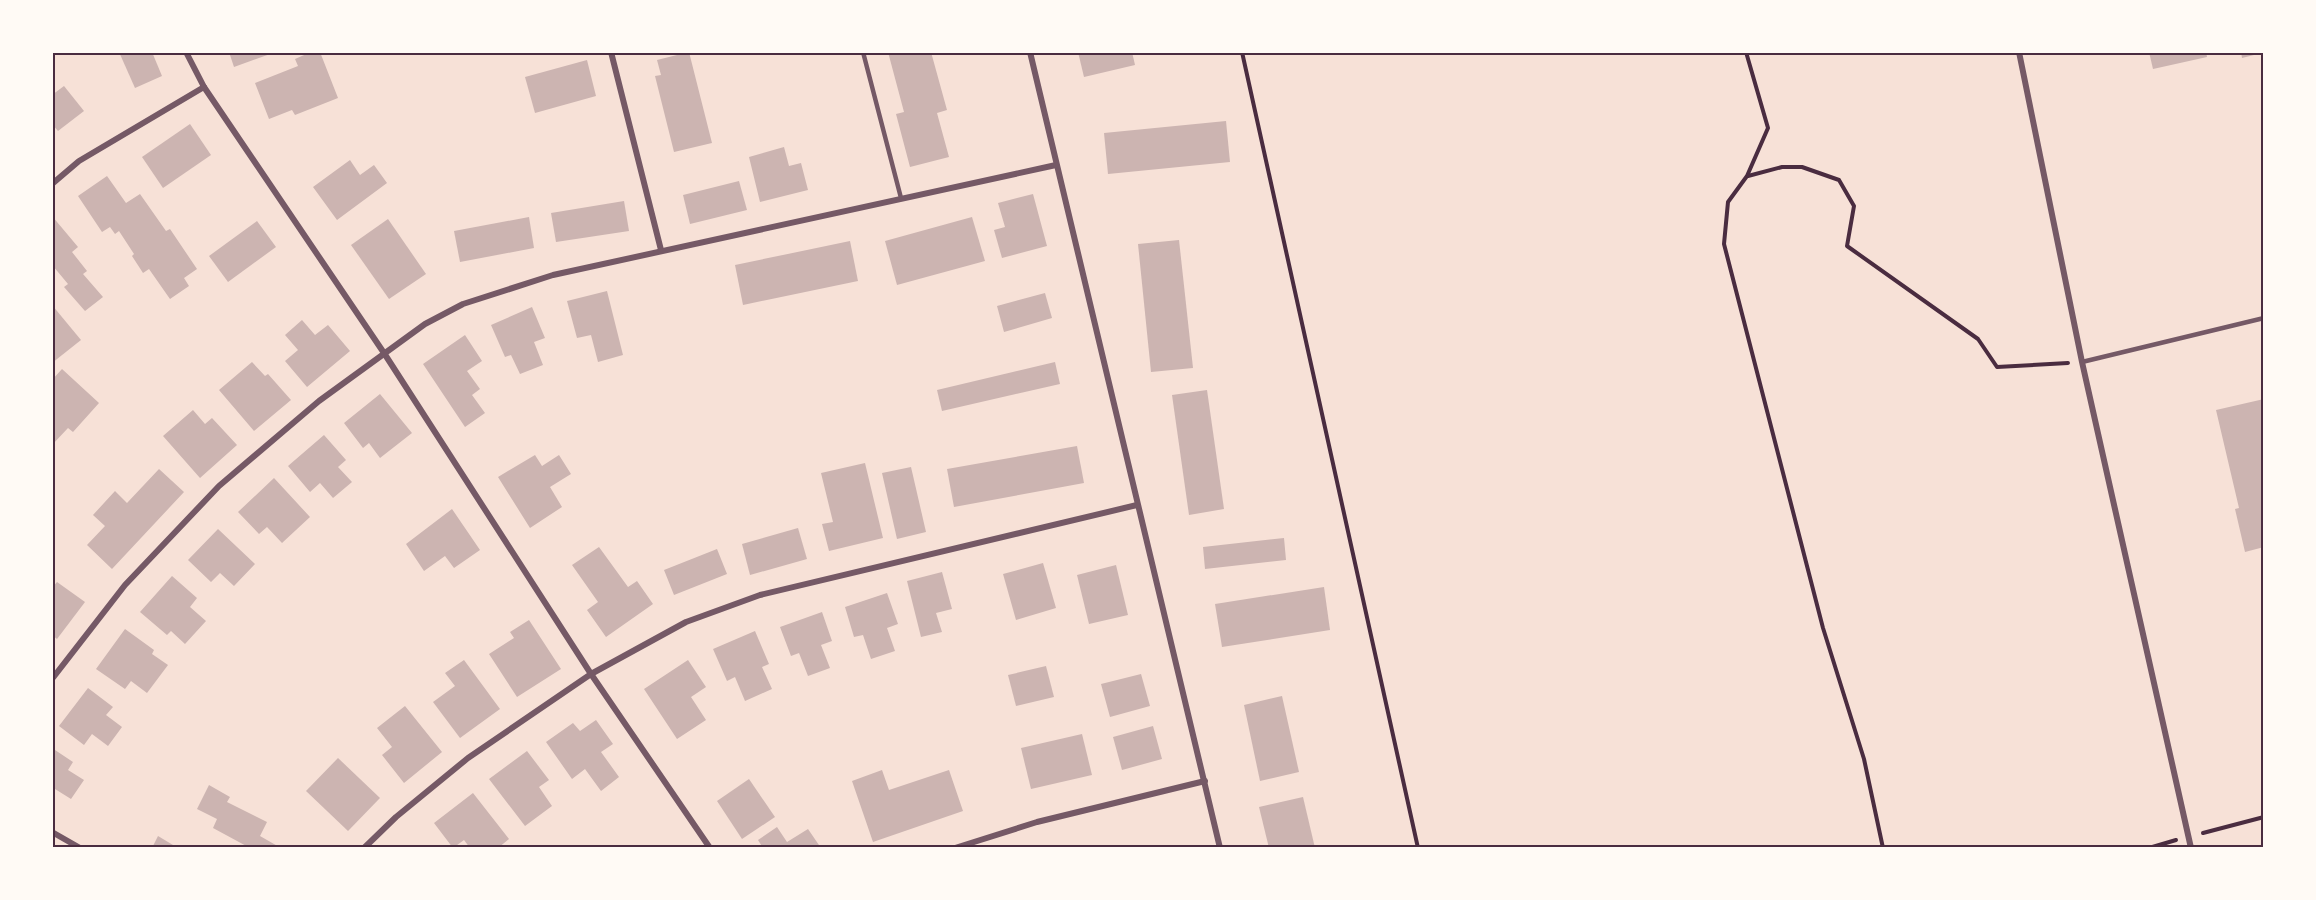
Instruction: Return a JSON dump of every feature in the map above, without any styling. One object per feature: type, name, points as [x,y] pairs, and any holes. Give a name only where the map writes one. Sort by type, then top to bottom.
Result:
[{"type":"street","points":[[186,52],[204,87],[384,353],[591,674],[710,848]]},
{"type":"street","points":[[611,52],[661,250]]},
{"type":"street","points":[[1030,52],[1220,848]]},
{"type":"street","points":[[2019,52],[2082,362],[2191,848]]},
{"type":"street","points":[[52,184],[79,161],[204,87]]},
{"type":"street","points":[[52,679],[125,585],[219,486],[319,400],[425,324],[463,304],[553,274],[1056,165]]},
{"type":"street","points":[[364,848],[396,817],[468,758],[591,674],[686,622],[760,595],[1137,506]]},
{"type":"street","points":[[955,848],[1037,822],[1205,781]]},
{"type":"street","points":[[52,832],[80,848]]},
{"type":"lane","points":[[863,52],[901,198]]},
{"type":"lane","points":[[2082,362],[2264,318]]},
{"type":"path","points":[[1242,52],[1418,848]]},
{"type":"path","points":[[1746,52],[1768,128],[1747,176],[1728,202],[1724,244],[1823,628],[1864,759],[1883,848]]},
{"type":"path","points":[[1747,176],[1782,167],[1802,166],[1839,180],[1854,206],[1847,246],[1978,339],[1997,367],[2082,362]]},
{"type":"building","points":[[119,52],[152,52],[162,76],[135,88]]},
{"type":"building","points":[[229,52],[273,52],[273,53],[234,67]]},
{"type":"building","points":[[311,52],[320,52],[338,98],[295,115],[292,110],[269,119],[255,83],[298,66],[295,59]]},
{"type":"building","points":[[689,52],[712,143],[674,152],[655,76],[661,75],[657,60]]},
{"type":"building","points":[[888,52],[931,52],[947,110],[937,113],[949,157],[910,167],[896,114],[904,112]]},
{"type":"building","points":[[1078,52],[1132,52],[1135,65],[1084,77]]},
{"type":"building","points":[[2149,52],[2206,52],[2207,57],[2153,69]]},
{"type":"building","points":[[2241,52],[2262,52],[2262,53],[2242,58]]},
{"type":"building","points":[[587,60],[596,96],[535,113],[525,77]]},
{"type":"building","points":[[64,86],[84,111],[58,131],[52,124],[52,95]]},
{"type":"building","points":[[1226,121],[1230,162],[1108,174],[1104,133]]},
{"type":"building","points":[[190,124],[211,155],[163,188],[142,157]]},
{"type":"building","points":[[784,147],[789,166],[801,163],[808,190],[760,202],[749,157]]},
{"type":"building","points":[[350,160],[360,175],[374,165],[387,183],[337,220],[313,187]]},
{"type":"building","points":[[107,176],[126,203],[140,194],[166,231],[170,229],[197,269],[184,278],[189,286],[170,299],[149,269],[143,273],[119,231],[115,234],[110,227],[102,232],[78,196]]},
{"type":"building","points":[[739,181],[747,210],[690,224],[683,195]]},
{"type":"building","points":[[1033,194],[1047,246],[1002,258],[994,230],[1005,227],[998,203]]},
{"type":"building","points":[[624,201],[629,231],[556,242],[551,213]]},
{"type":"building","points":[[52,216],[78,247],[72,252],[87,271],[83,274],[103,297],[85,311],[64,287],[68,284],[53,266],[55,265],[52,262]]},
{"type":"building","points":[[529,217],[534,248],[460,262],[454,231]]},
{"type":"building","points":[[972,217],[985,261],[897,285],[885,241]]},
{"type":"building","points":[[388,219],[426,274],[389,299],[351,245]]},
{"type":"building","points":[[257,221],[276,247],[228,282],[209,256]]},
{"type":"building","points":[[1179,240],[1193,368],[1151,372],[1138,244]]},
{"type":"building","points":[[850,241],[858,281],[743,305],[735,265]]},
{"type":"building","points":[[607,291],[623,355],[598,362],[591,335],[577,338],[567,301]]},
{"type":"building","points":[[1045,293],[1052,318],[1004,332],[997,306]]},
{"type":"building","points":[[52,305],[81,340],[52,363]]},
{"type":"building","points":[[532,307],[545,338],[534,342],[543,365],[520,374],[511,355],[505,357],[491,325]]},
{"type":"building","points":[[302,320],[315,335],[328,325],[350,351],[307,387],[285,361],[298,350],[285,335]]},
{"type":"building","points":[[465,335],[482,361],[467,371],[480,389],[472,395],[485,413],[465,427],[423,364]]},
{"type":"building","points":[[252,362],[265,376],[268,374],[291,400],[254,431],[219,390]]},
{"type":"building","points":[[1055,362],[1060,384],[942,411],[937,390]]},
{"type":"building","points":[[62,369],[99,403],[73,432],[68,428],[52,445],[52,380]]},
{"type":"building","points":[[1207,390],[1224,509],[1189,515],[1172,395]]},
{"type":"building","points":[[380,394],[412,433],[380,458],[369,443],[363,448],[344,423]]},
{"type":"building","points":[[2264,399],[2264,547],[2245,552],[2235,509],[2239,508],[2216,410]]},
{"type":"building","points":[[193,410],[205,424],[212,418],[237,445],[200,478],[163,436]]},
{"type":"building","points":[[324,435],[346,460],[338,467],[352,482],[333,498],[320,483],[310,492],[288,466]]},
{"type":"building","points":[[1077,446],[1084,483],[954,507],[947,469]]},
{"type":"building","points":[[535,455],[542,466],[559,455],[571,474],[550,487],[562,507],[530,528],[498,477]]},
{"type":"building","points":[[865,463],[883,538],[829,551],[822,524],[833,522],[821,473]]},
{"type":"building","points":[[911,467],[926,532],[897,539],[882,473]]},
{"type":"building","points":[[159,469],[184,492],[112,569],[87,545],[105,526],[93,515],[115,491],[127,503]]},
{"type":"building","points":[[274,478],[310,517],[282,543],[267,527],[259,534],[238,512]]},
{"type":"building","points":[[452,509],[480,550],[454,568],[445,556],[424,571],[406,544]]},
{"type":"building","points":[[798,528],[807,559],[750,575],[742,544]]},
{"type":"building","points":[[218,529],[255,564],[234,586],[220,573],[211,582],[188,560]]},
{"type":"building","points":[[1284,538],[1286,560],[1205,569],[1203,547]]},
{"type":"building","points":[[599,547],[628,587],[637,581],[653,604],[606,637],[587,610],[598,602],[572,565]]},
{"type":"building","points":[[717,549],[727,574],[674,595],[664,570]]},
{"type":"building","points":[[1043,563],[1056,608],[1016,620],[1003,574]]},
{"type":"building","points":[[1116,565],[1128,615],[1089,624],[1077,575]]},
{"type":"building","points":[[942,572],[952,609],[936,613],[942,632],[921,637],[907,581]]},
{"type":"building","points":[[172,576],[197,598],[190,607],[206,621],[185,644],[171,631],[167,635],[140,612]]},
{"type":"building","points":[[57,582],[85,602],[57,639],[52,635],[52,588]]},
{"type":"building","points":[[1324,587],[1330,630],[1222,647],[1215,604]]},
{"type":"building","points":[[887,593],[898,624],[887,628],[895,651],[871,659],[863,635],[854,637],[845,607]]},
{"type":"building","points":[[822,612],[832,641],[821,645],[830,668],[808,676],[799,653],[791,656],[780,627]]},
{"type":"building","points":[[529,620],[561,669],[517,697],[489,654],[514,638],[510,632]]},
{"type":"building","points":[[125,629],[154,650],[152,654],[168,665],[147,693],[131,681],[125,689],[96,669]]},
{"type":"building","points":[[755,631],[769,664],[762,667],[772,689],[745,701],[735,677],[727,681],[713,649]]},
{"type":"building","points":[[464,660],[500,709],[460,738],[433,702],[455,686],[445,673]]},
{"type":"building","points":[[688,660],[706,687],[691,697],[706,720],[677,739],[644,689]]},
{"type":"building","points":[[1046,666],[1054,697],[1016,706],[1008,675]]},
{"type":"building","points":[[1141,674],[1150,706],[1110,717],[1101,684]]},
{"type":"building","points":[[88,688],[113,707],[106,715],[122,727],[108,746],[92,734],[84,745],[59,726]]},
{"type":"building","points":[[1282,696],[1299,772],[1260,781],[1244,705]]},
{"type":"building","points":[[405,706],[442,752],[404,783],[382,755],[392,747],[377,728]]},
{"type":"building","points":[[596,720],[613,744],[601,752],[619,777],[601,791],[585,769],[572,779],[546,742],[573,723],[580,731]]},
{"type":"building","points":[[1153,726],[1162,759],[1122,770],[1113,737]]},
{"type":"building","points":[[1082,734],[1092,775],[1031,789],[1021,748]]},
{"type":"building","points":[[52,748],[73,762],[68,770],[84,780],[71,799],[55,789],[52,793]]},
{"type":"building","points":[[527,751],[549,780],[539,787],[552,806],[525,826],[489,779]]},
{"type":"building","points":[[338,758],[380,798],[348,831],[306,791]]},
{"type":"building","points":[[882,770],[889,790],[949,770],[963,811],[873,842],[852,781]]},
{"type":"building","points":[[749,779],[775,817],[742,839],[717,801]]},
{"type":"building","points":[[209,785],[230,797],[227,802],[267,822],[260,836],[281,848],[250,848],[213,828],[217,819],[197,809]]},
{"type":"building","points":[[473,793],[509,839],[498,848],[470,848],[464,840],[453,848],[434,823]]},
{"type":"building","points":[[1303,797],[1315,848],[1269,848],[1259,807]]},
{"type":"building","points":[[777,827],[787,842],[808,829],[821,848],[763,848],[758,840]]},
{"type":"building","points":[[158,836],[173,845],[171,848],[152,848]]}]
